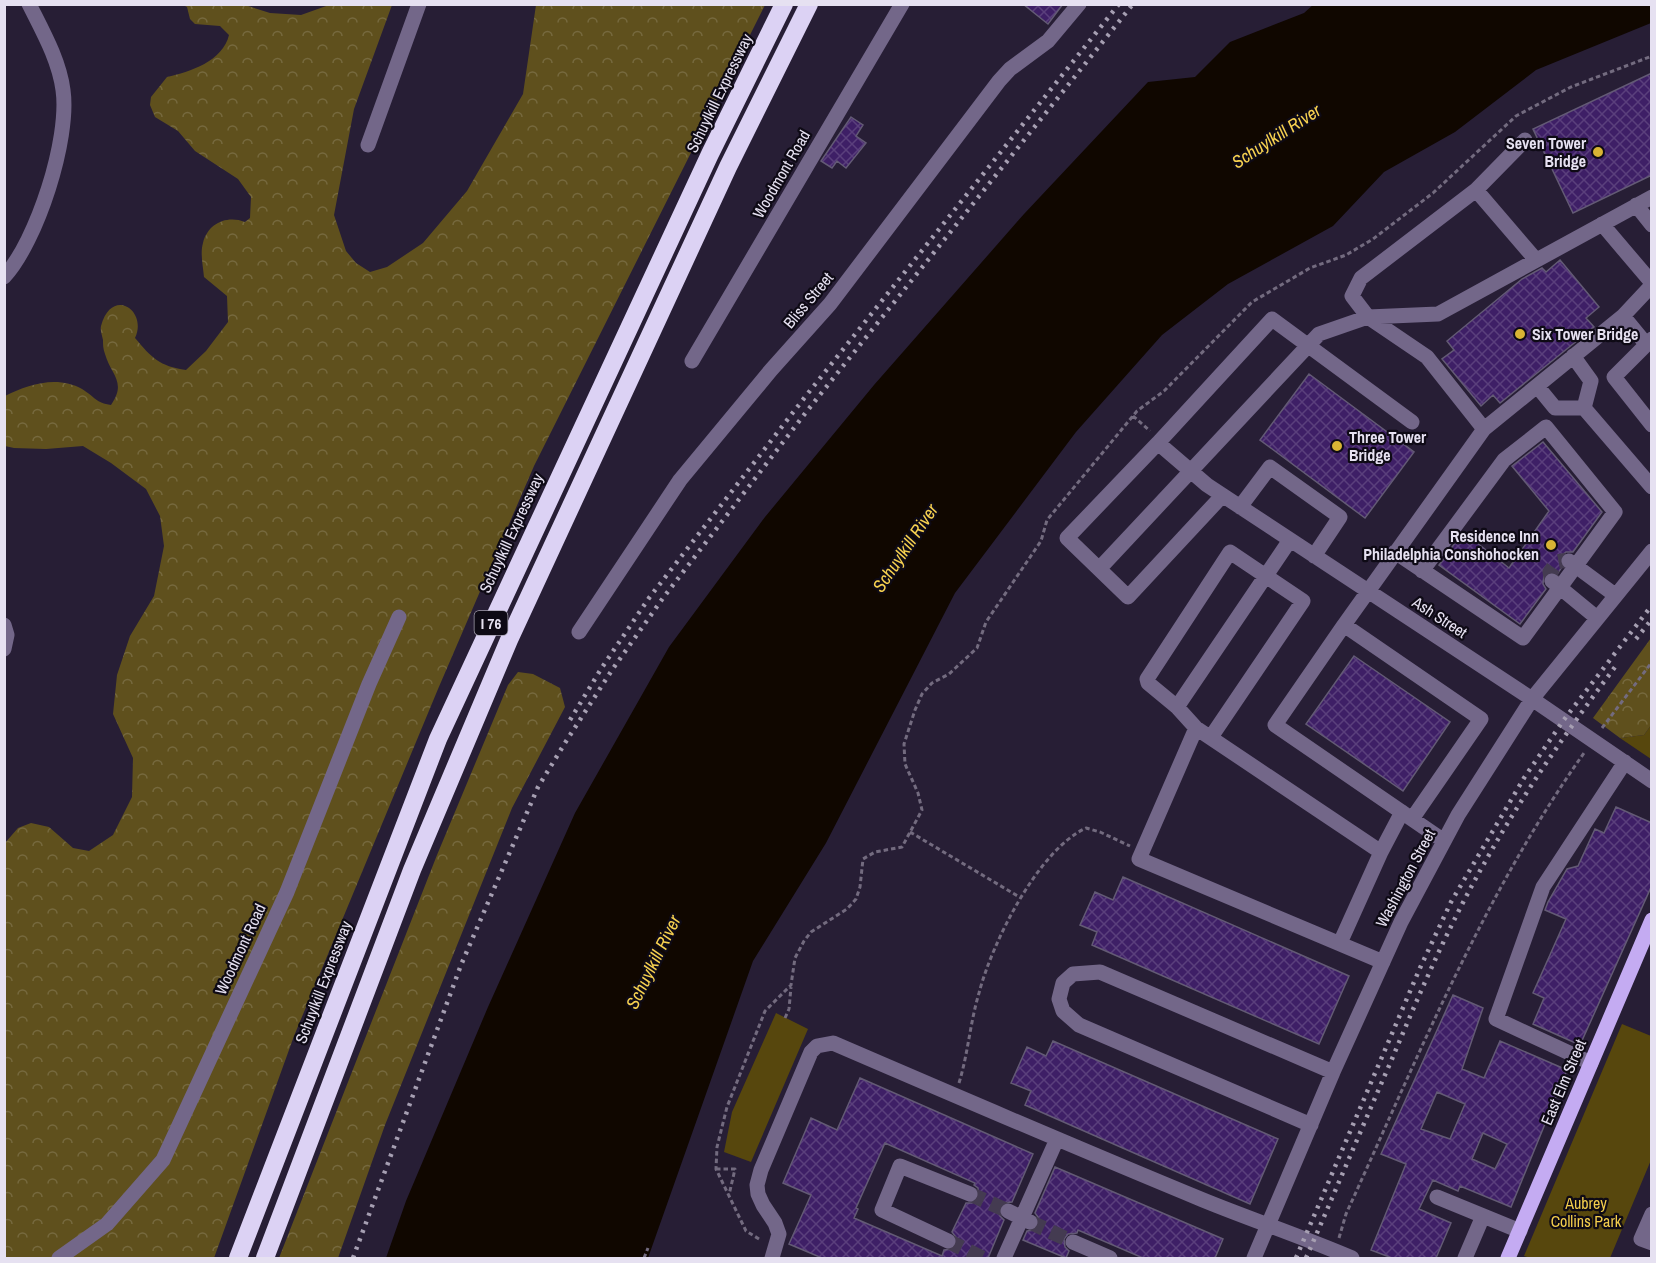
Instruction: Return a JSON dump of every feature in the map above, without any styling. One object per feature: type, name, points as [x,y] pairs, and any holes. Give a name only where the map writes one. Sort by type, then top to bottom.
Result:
[{"type":"highway","name":"Schuylkill Expressway","points":[[238,1258],[438,739],[710,154],[784,4]]},
{"type":"highway","name":"I 76","points":[[265,1258],[412,870],[508,640],[728,167],[809,4]]},
{"type":"main road","name":"East Elm Street","points":[[1508,1258],[1652,920]]},
{"type":"street","points":[[4,277],[12,268],[34,225],[54,174],[62,135],[64,91],[51,47],[29,4]]},
{"type":"street","points":[[368,145],[419,4]]},
{"type":"street","name":"Woodmont Road","points":[[692,361],[902,4]]},
{"type":"street","name":"Bliss Street","points":[[579,632],[680,480],[771,370],[830,304],[999,81],[1010,69],[1048,41],[1071,8]]},
{"type":"street","points":[[1484,429],[1427,357],[1368,317],[1352,296],[1361,278],[1476,190],[1525,140]]},
{"type":"street","points":[[1476,190],[1536,260]]},
{"type":"street","points":[[1099,569],[1319,334],[1368,317],[1438,314],[1652,196]]},
{"type":"street","points":[[1636,205],[1652,225]]},
{"type":"street","points":[[1444,841],[1275,725],[1367,591],[1484,429],[1623,316],[1652,284],[1602,224]]},
{"type":"street","points":[[1623,316],[1649,341],[1614,376],[1652,425]]},
{"type":"street","points":[[1222,496],[1128,597],[1067,538],[1272,320],[1412,422]]},
{"type":"street","points":[[1573,356],[1591,381],[1584,408]]},
{"type":"street","points":[[1537,386],[1555,408],[1584,408],[1652,487]]},
{"type":"street","points":[[1395,552],[1422,571],[1523,638],[1555,585],[1615,512],[1546,427],[1504,460],[1422,571]]},
{"type":"street","name":"Ash Street","points":[[1158,443],[1222,496],[1532,699],[1652,781]]},
{"type":"street","points":[[1240,507],[1270,467],[1340,517],[1314,556]]},
{"type":"street","points":[[1178,707],[1290,540]]},
{"type":"street","name":"Washington Street","points":[[1254,1258],[1333,1072],[1401,922],[1458,815],[1532,699],[1652,551]]},
{"type":"street","points":[[1210,737],[1302,601],[1230,552],[1147,679],[1148,683],[1178,707],[1196,728],[1381,852]]},
{"type":"street","points":[[1572,563],[1615,595]]},
{"type":"street","points":[[1555,585],[1596,618]]},
{"type":"street","name":"Woodmont Road","points":[[59,1258],[107,1224],[163,1160],[287,892],[369,684],[399,617]]},
{"type":"street","points":[[4,625],[7,635],[4,649]]},
{"type":"street","points":[[1340,943],[1381,852],[1481,719],[1344,625]]},
{"type":"street","points":[[1196,728],[1139,859],[1383,962]]},
{"type":"street","points":[[1591,1063],[1496,1019],[1543,887],[1625,762]]},
{"type":"street","points":[[1311,1125],[1079,1025],[1063,1011],[1059,999],[1063,983],[1074,974],[1100,972],[1333,1072]]},
{"type":"street","points":[[772,1258],[778,1233],[775,1222],[763,1205],[757,1185],[811,1052],[817,1046],[833,1043],[1267,1226],[1352,1258]]},
{"type":"street","points":[[1004,1258],[1026,1220],[1057,1139]]},
{"type":"street","points":[[948,1241],[882,1210],[900,1166],[970,1194]]},
{"type":"street","points":[[1437,1197],[1520,1232]]},
{"type":"street","points":[[1008,1211],[1026,1220]]},
{"type":"street","points":[[1652,1215],[1641,1239],[1652,1244]]},
{"type":"street","points":[[1465,1258],[1483,1216]]},
{"type":"street","points":[[1073,1242],[1110,1258]]},
{"type":"path","points":[[785,1018],[789,1010],[795,958],[811,932],[847,909],[856,899],[860,887],[863,859],[875,852],[902,847],[922,810],[918,793],[905,764],[904,744],[922,694],[932,683],[949,674],[977,648],[986,622],[1041,541],[1047,520],[1133,416],[1164,391],[1252,302],[1310,268],[1346,255],[1373,239],[1433,193],[1516,116],[1571,87],[1652,57]]},
{"type":"path","points":[[1133,416],[1143,425]]},
{"type":"path","points":[[1336,1252],[1346,1214],[1446,995],[1511,867],[1567,777],[1652,662]]},
{"type":"path","points":[[959,1083],[966,1060],[979,991],[1001,936],[1021,898],[1042,866],[1063,842],[1086,828],[1143,852]]},
{"type":"path","points":[[910,832],[1021,898]]},
{"type":"path","points":[[759,1239],[746,1230],[728,1197],[716,1169],[717,1147],[728,1107],[765,1011],[791,985]]},
{"type":"path","points":[[716,1169],[735,1169],[728,1197]]},
{"type":"path","points":[[644,1258],[648,1248]]},
{"type":"green space","points":[[183,5],[245,5],[270,13],[301,15],[329,5],[392,5],[354,109],[334,215],[346,251],[356,263],[370,272],[387,267],[423,243],[467,191],[523,94],[536,5],[765,5],[534,466],[438,689],[294,1036],[214,1258],[5,1258],[5,843],[18,828],[31,823],[49,827],[73,848],[89,851],[113,835],[132,797],[133,758],[113,714],[117,675],[130,636],[154,596],[164,546],[160,516],[146,489],[111,463],[83,446],[46,449],[5,446],[5,396],[33,385],[63,382],[82,389],[99,401],[111,405],[116,397],[118,384],[104,352],[101,328],[106,314],[113,307],[120,305],[133,312],[138,328],[135,338],[151,356],[169,366],[186,370],[206,351],[228,322],[227,296],[204,277],[202,247],[209,230],[219,222],[238,220],[245,222],[250,218],[251,197],[238,179],[195,151],[178,131],[155,117],[150,105],[151,97],[167,77],[186,72],[213,58],[226,44],[229,35],[220,26],[195,24],[190,19],[187,7]]},
{"type":"green space","points":[[1651,638],[1651,725],[1644,735],[1620,738],[1593,718]]},
{"type":"green space","points":[[518,672],[533,674],[560,688],[565,707],[512,808],[385,1125],[338,1258],[279,1258],[437,855],[508,685]]},
{"type":"green space","points":[[1651,725],[1651,759],[1620,738],[1644,735]]},
{"type":"green space","points":[[776,1013],[808,1029],[751,1162],[724,1152],[732,1112]]},
{"type":"green space","name":"Aubrey Collins Park","points":[[1622,1024],[1651,1036],[1651,1160],[1610,1258],[1530,1258],[1524,1256]]},
{"type":"water","name":"Schuylkill River","points":[[1314,4],[1651,5],[1651,23],[1536,70],[1455,132],[1384,172],[1333,226],[1228,284],[1162,335],[1076,432],[955,593],[826,843],[753,961],[648,1258],[386,1258],[406,1201],[488,1007],[575,813],[669,647],[765,517],[874,385],[1024,214],[1148,82],[1195,77],[1230,42],[1304,13]]},
{"type":"building","points":[[1023,4],[1063,4],[1048,24]]},
{"type":"building","name":"Seven Tower Bridge","points":[[1652,73],[1652,175],[1573,213],[1533,129]]},
{"type":"building","points":[[851,117],[863,125],[856,136],[866,143],[846,168],[837,161],[832,168],[821,161]]},
{"type":"building","name":"Six Tower Bridge","points":[[1560,260],[1599,307],[1586,318],[1594,327],[1500,403],[1493,395],[1481,406],[1442,359],[1454,350],[1447,341],[1522,279],[1542,268],[1546,272]]},
{"type":"building","name":"Three Tower Bridge","points":[[1309,374],[1414,452],[1365,518],[1260,440]]},
{"type":"building","name":"Residence Inn Philadelphia Conshohocken","points":[[1543,442],[1602,512],[1573,552],[1566,552],[1561,556],[1559,560],[1562,567],[1558,573],[1549,572],[1544,575],[1543,584],[1546,589],[1520,624],[1439,565],[1463,532],[1509,568],[1549,511],[1512,466]]},
{"type":"building","points":[[1354,656],[1450,722],[1403,791],[1306,724]]},
{"type":"building","points":[[1616,807],[1652,823],[1652,885],[1580,1045],[1533,1024],[1544,998],[1533,993],[1566,919],[1545,910],[1567,869],[1578,866],[1595,829],[1604,833]]},
{"type":"building","points":[[1123,877],[1349,976],[1319,1044],[1092,945],[1097,932],[1080,925],[1095,892],[1113,900]]},
{"type":"building","points":[[1453,995],[1483,1008],[1462,1069],[1484,1078],[1500,1041],[1567,1070],[1511,1207],[1460,1186],[1458,1191],[1433,1180],[1419,1209],[1451,1223],[1436,1258],[1392,1258],[1371,1250],[1406,1164],[1381,1154]],"holes":[[[1437,1092],[1465,1104],[1450,1139],[1421,1129]],[[1483,1133],[1507,1144],[1495,1169],[1472,1159]]]},
{"type":"building","points":[[1053,1041],[1278,1139],[1250,1204],[1025,1105],[1031,1091],[1011,1083],[1027,1047],[1046,1056]]},
{"type":"building","points":[[860,1078],[1033,1154],[1012,1202],[1003,1203],[999,1207],[1000,1216],[1004,1220],[988,1258],[822,1258],[789,1244],[811,1195],[783,1183],[811,1118],[837,1130]],"holes":[[[885,1143],[975,1183],[979,1198],[972,1203],[966,1203],[952,1232],[958,1240],[957,1246],[944,1250],[942,1256],[854,1218],[858,1209],[856,1208]]]},
{"type":"building","points":[[1055,1167],[1223,1239],[1215,1258],[1143,1258],[1078,1230],[1077,1233],[1068,1234],[1064,1239],[1065,1247],[1069,1251],[1066,1258],[1023,1240],[1027,1231],[1035,1230],[1039,1226],[1035,1213]]},
{"type":"tunnel","points":[[1552,581],[1550,572],[1557,562],[1567,560]]},
{"type":"tunnel","points":[[970,1194],[1008,1211]]},
{"type":"tunnel","points":[[1030,1222],[1073,1242]]},
{"type":"tunnel","points":[[948,1241],[982,1258]]},
{"type":"railway","points":[[570,720],[649,598],[805,397],[1119,4]]},
{"type":"railway","points":[[353,1258],[461,965],[538,787],[565,743],[612,670],[663,598],[807,411],[1133,4]]},
{"type":"railway","points":[[1296,1258],[1420,968],[1451,902],[1524,778],[1563,721],[1652,605]]},
{"type":"railway","points":[[1636,639],[1652,619]]},
{"type":"railway","points":[[1306,1258],[1424,984],[1472,886],[1532,785],[1618,663]]},
{"type":"place","name":"Seven Tower Bridge","points":[[1598,152]]},
{"type":"place","name":"Six Tower Bridge","points":[[1520,334]]},
{"type":"place","name":"Three Tower Bridge","points":[[1337,446]]},
{"type":"place","name":"Residence Inn Philadelphia Conshohocken","points":[[1551,545]]}]
